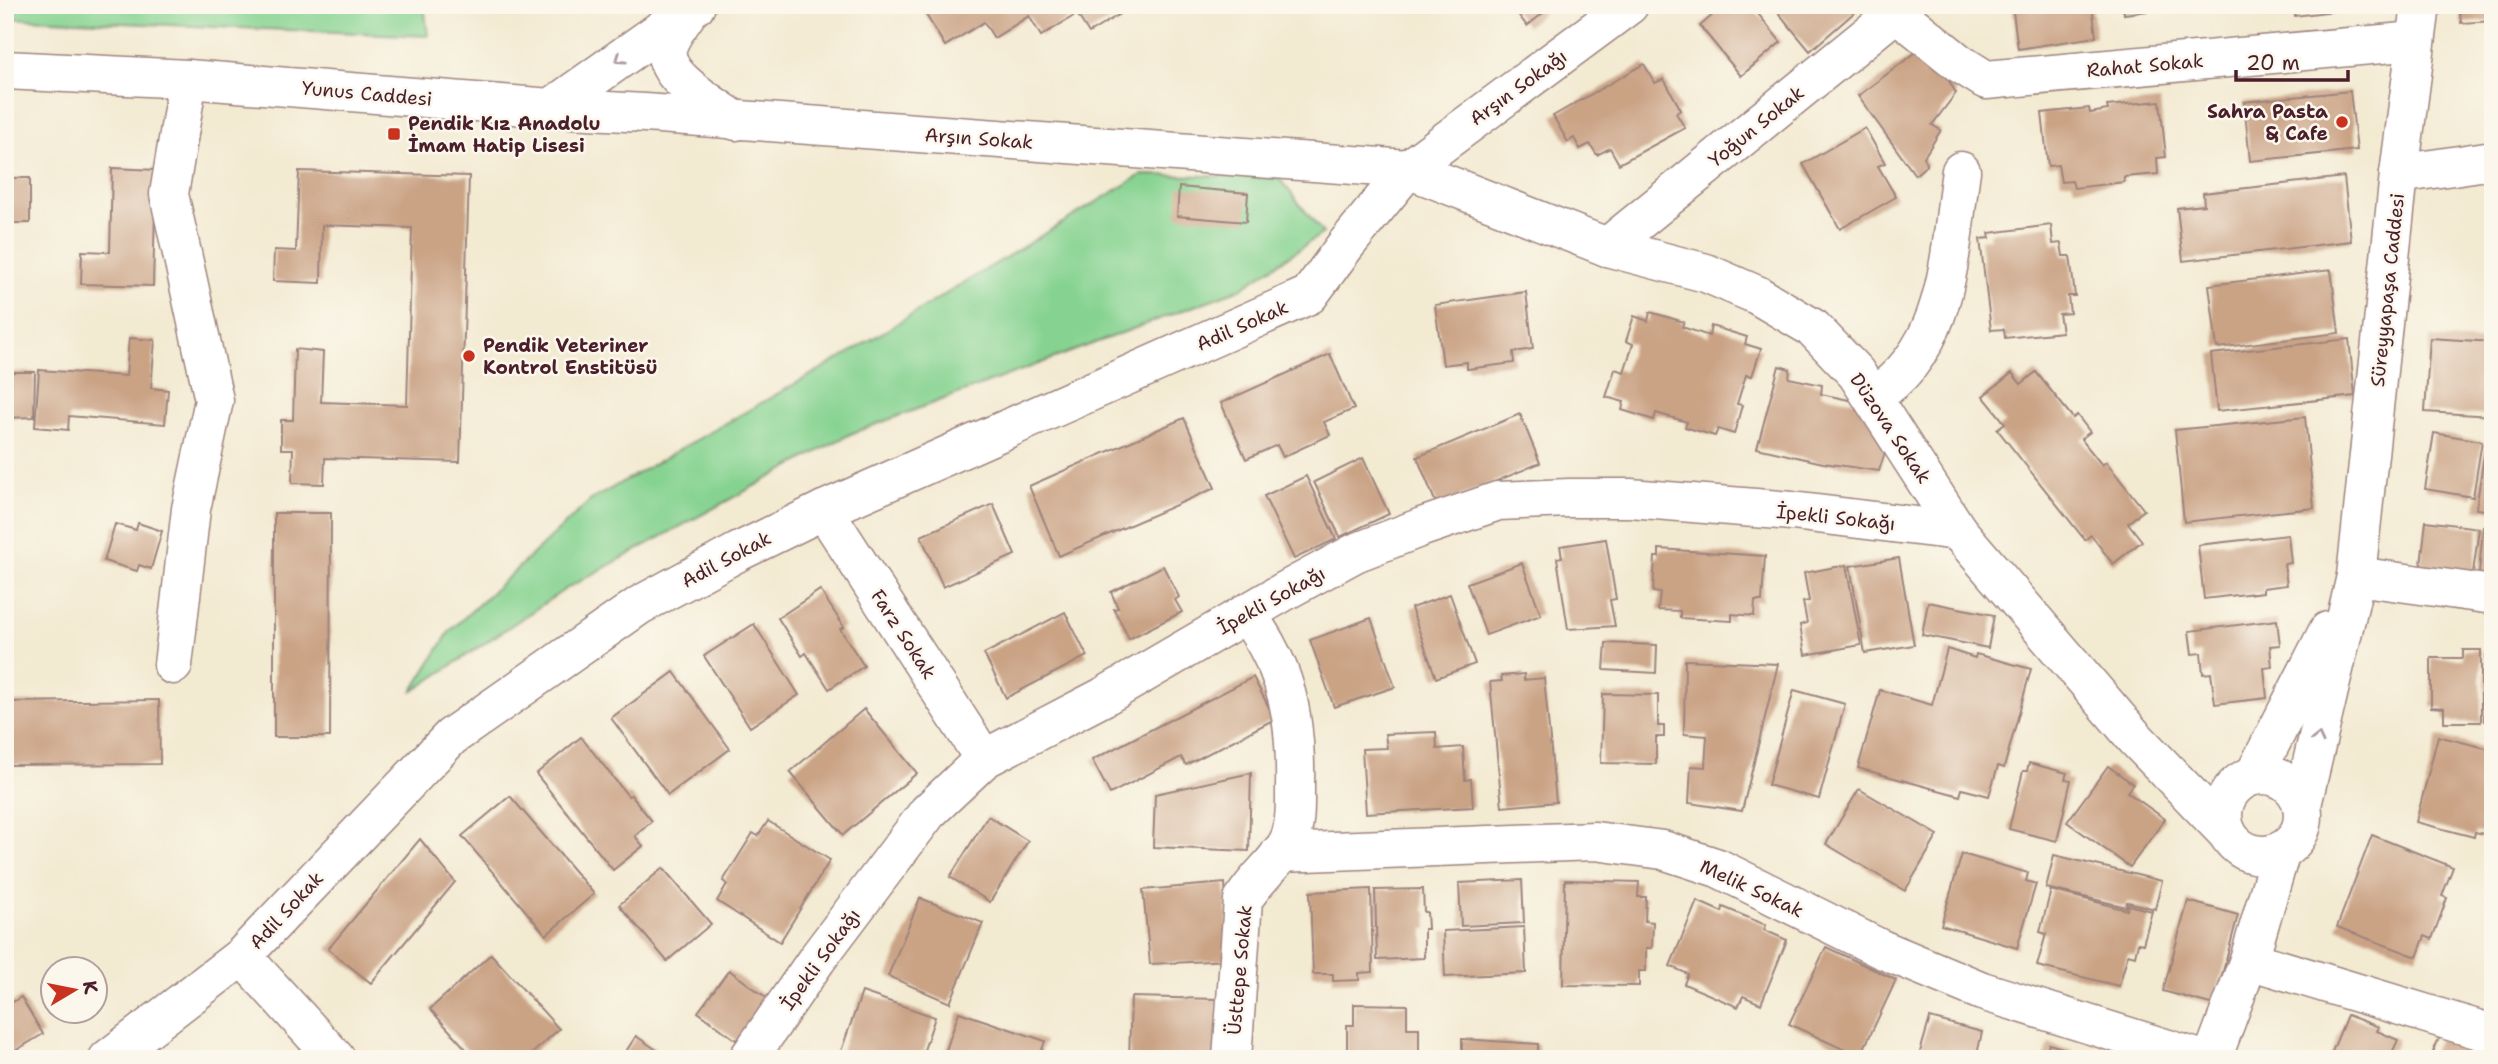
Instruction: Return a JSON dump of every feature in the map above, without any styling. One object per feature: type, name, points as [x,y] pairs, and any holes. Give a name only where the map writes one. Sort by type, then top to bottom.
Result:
[{"type":"street","name":"Arşın Sokağı","points":[[1408,169],[1629,5]]},
{"type":"street","points":[[551,108],[692,8]]},
{"type":"street","points":[[692,8],[668,46],[668,64],[678,79],[736,121]]},
{"type":"street","name":"Rahat Sokak","points":[[1901,9],[1959,63],[1986,80],[2418,23]]},
{"type":"street","name":"Yoğun Sokak","points":[[1607,247],[1901,9]]},
{"type":"street","name":"Süreyyapaşa Caddesi","points":[[2281,851],[2292,843],[2300,831],[2302,805],[2356,576],[2418,23]]},
{"type":"street","name":"Yunus Caddesi","points":[[5,70],[188,79],[551,108]]},
{"type":"street","points":[[173,665],[191,509],[214,400],[169,194],[188,79]]},
{"type":"street","name":"Arşın Sokak","points":[[551,108],[1408,169]]},
{"type":"street","points":[[2399,174],[2493,160]]},
{"type":"street","name":"Düzova Sokak","points":[[1408,169],[1607,247],[1706,272],[1757,295],[1813,328],[1856,373],[1958,531],[2136,738],[2234,840]]},
{"type":"street","name":"Adil Sokak","points":[[108,1059],[242,956],[451,737],[640,605],[738,552],[824,510],[1309,295],[1408,169]]},
{"type":"street","points":[[1872,397],[1888,387],[1913,362],[1924,345],[1942,300],[1961,171]]},
{"type":"street","name":"İpekli Sokağı","points":[[748,1059],[817,960],[928,812],[984,758],[1103,697],[1246,613],[1356,554],[1497,501],[1569,498],[1630,498],[1792,511],[1958,531]]},
{"type":"street","name":"Farz Sokak","points":[[824,510],[984,758]]},
{"type":"street","points":[[2356,576],[2493,595]]},
{"type":"street","name":"Süreyyapaşa Caddesi","points":[[2249,960],[2234,840],[2222,817],[2223,805],[2227,794],[2245,779],[2356,576]]},
{"type":"street","name":"Üsttepe Sokak","points":[[1232,1059],[1243,900],[1253,883],[1287,844],[1292,831],[1296,765],[1293,723],[1284,686],[1270,651],[1246,613]]},
{"type":"street","points":[[2136,738],[2245,779],[2268,774],[2290,784],[2302,805]]},
{"type":"street","points":[[2234,840],[2255,855],[2269,855],[2281,851]]},
{"type":"street","name":"Melik Sokak","points":[[1280,853],[1595,841],[1662,850],[1718,868],[1881,949],[1982,991],[2200,1059]]},
{"type":"street","points":[[2212,1059],[2249,960],[2281,851]]},
{"type":"street","points":[[242,956],[337,1059]]},
{"type":"street","points":[[2249,960],[2493,1034]]},
{"type":"green space","points":[[5,5],[424,5],[428,36],[5,18]]},
{"type":"green space","points":[[1141,175],[1278,177],[1323,233],[1240,289],[850,434],[567,588],[412,692],[450,631],[591,500],[844,356]]},
{"type":"building","points":[[920,5],[1119,5],[1123,12],[1089,33],[1077,14],[1041,36],[1029,16],[994,38],[984,22],[945,46]]},
{"type":"building","points":[[1511,5],[1553,5],[1527,26]]},
{"type":"building","points":[[1724,5],[1751,5],[1781,42],[1741,76],[1700,26]]},
{"type":"building","points":[[1772,5],[1863,5],[1810,51]]},
{"type":"building","points":[[2012,5],[2092,5],[2096,37],[2018,49]]},
{"type":"building","points":[[2123,5],[2177,5],[2177,7],[2124,14]]},
{"type":"building","points":[[2294,5],[2366,5],[2366,7],[2295,16]]},
{"type":"building","points":[[2459,5],[2493,5],[2493,21],[2461,23]]},
{"type":"building","points":[[1927,44],[1956,93],[1932,125],[1941,130],[1924,157],[1927,165],[1915,175],[1858,96]]},
{"type":"building","points":[[1644,64],[1655,83],[1664,79],[1681,110],[1676,113],[1685,128],[1619,164],[1610,148],[1597,155],[1590,144],[1580,149],[1574,138],[1568,142],[1553,116]]},
{"type":"building","points":[[2350,91],[2357,150],[2250,161],[2244,102]]},
{"type":"building","points":[[2160,101],[2166,157],[2157,158],[2158,174],[2124,177],[2124,182],[2074,188],[2072,181],[2061,182],[2058,165],[2048,166],[2042,113],[2089,108],[2090,113],[2108,110],[2107,106]]},
{"type":"building","points":[[1865,128],[1885,163],[1878,166],[1896,197],[1840,229],[1803,164]]},
{"type":"building","points":[[112,168],[156,170],[153,286],[81,284],[82,251],[110,252]]},
{"type":"building","points":[[299,171],[469,176],[460,462],[325,458],[324,484],[292,483],[293,449],[281,449],[281,420],[293,420],[295,349],[323,352],[321,402],[407,405],[412,228],[322,225],[321,283],[273,281],[274,250],[296,251]]},
{"type":"building","points":[[2344,177],[2351,241],[2183,261],[2177,208],[2204,205],[2203,193]]},
{"type":"building","points":[[5,178],[30,178],[30,223],[5,223]]},
{"type":"building","points":[[1179,187],[1248,193],[1246,222],[1177,216]]},
{"type":"building","points":[[2051,225],[2053,244],[2061,243],[2063,256],[2070,256],[2075,296],[2068,296],[2070,313],[2059,314],[2062,332],[2005,338],[2004,329],[1991,330],[1980,239],[1990,238],[1989,233]]},
{"type":"building","points":[[2490,244],[2493,244],[2493,302],[2490,302]]},
{"type":"building","points":[[2331,270],[2339,333],[2217,348],[2209,285]]},
{"type":"building","points":[[1526,292],[1533,349],[1513,352],[1514,363],[1467,369],[1467,362],[1443,365],[1435,305]]},
{"type":"building","points":[[1650,312],[1684,322],[1682,327],[1709,336],[1711,326],[1747,337],[1745,344],[1761,349],[1752,376],[1746,375],[1737,404],[1742,405],[1734,434],[1718,429],[1715,436],[1685,427],[1687,422],[1656,413],[1654,420],[1622,410],[1624,402],[1606,397],[1615,369],[1624,372],[1633,344],[1626,341],[1634,316],[1648,321]]},
{"type":"building","points":[[129,338],[155,340],[151,388],[168,390],[165,424],[69,416],[68,430],[35,427],[39,370],[126,376]]},
{"type":"building","points":[[2430,338],[2493,342],[2493,416],[2425,412]]},
{"type":"building","points":[[2349,339],[2355,396],[2217,411],[2211,354]]},
{"type":"building","points":[[1330,354],[1354,409],[1324,422],[1330,435],[1283,457],[1277,445],[1246,459],[1221,403]]},
{"type":"building","points":[[1779,366],[1790,369],[1789,378],[1822,385],[1821,394],[1858,402],[1888,443],[1879,471],[1823,463],[1757,448]]},
{"type":"building","points":[[5,372],[35,372],[34,417],[5,418]]},
{"type":"building","points":[[2036,372],[2073,418],[2077,415],[2090,432],[2081,439],[2102,465],[2106,462],[2144,510],[2128,523],[2142,541],[2113,564],[2091,535],[2085,540],[1997,429],[2005,423],[1983,396],[2012,373],[2021,384]]},
{"type":"building","points":[[1520,414],[1540,463],[1437,506],[1417,457]]},
{"type":"building","points":[[2305,417],[2314,508],[2184,522],[2175,430]]},
{"type":"building","points":[[1184,418],[1215,488],[1059,556],[1029,486]]},
{"type":"building","points":[[2434,433],[2482,441],[2473,497],[2425,489]]},
{"type":"building","points":[[2486,442],[2493,443],[2493,511],[2476,509]]},
{"type":"building","points":[[1363,458],[1389,514],[1340,537],[1314,482]]},
{"type":"building","points":[[1306,476],[1336,539],[1294,559],[1264,496]]},
{"type":"building","points":[[993,504],[1015,555],[943,587],[921,536]]},
{"type":"building","points":[[274,513],[331,513],[330,737],[274,737]]},
{"type":"building","points":[[2426,521],[2479,528],[2472,581],[2420,574]]},
{"type":"building","points":[[138,523],[162,531],[151,569],[139,565],[137,571],[104,561],[115,524],[136,530]]},
{"type":"building","points":[[2483,527],[2493,528],[2493,586],[2478,585]]},
{"type":"building","points":[[2288,535],[2291,563],[2284,564],[2287,585],[2263,588],[2263,592],[2204,599],[2198,545]]},
{"type":"building","points":[[1606,539],[1616,599],[1610,600],[1615,626],[1568,629],[1557,558],[1562,557],[1560,546]]},
{"type":"building","points":[[1659,549],[1765,556],[1762,601],[1755,601],[1754,616],[1732,614],[1732,621],[1680,618],[1680,611],[1658,610],[1660,593],[1653,592],[1655,557],[1659,557]]},
{"type":"building","points":[[1899,558],[1914,645],[1865,653],[1850,566]]},
{"type":"building","points":[[1522,563],[1541,615],[1486,635],[1467,583]]},
{"type":"building","points":[[1846,565],[1861,645],[1805,655],[1800,625],[1807,623],[1803,602],[1809,601],[1804,573]]},
{"type":"building","points":[[1163,566],[1179,597],[1175,600],[1182,612],[1129,639],[1114,609],[1118,608],[1111,592]]},
{"type":"building","points":[[820,590],[844,627],[840,629],[864,666],[829,689],[806,653],[802,656],[778,618]]},
{"type":"building","points":[[1450,594],[1475,664],[1436,678],[1411,608]]},
{"type":"building","points":[[1928,602],[1994,615],[1988,648],[1922,635]]},
{"type":"building","points":[[1065,612],[1087,656],[1006,698],[984,654]]},
{"type":"building","points":[[1371,618],[1395,687],[1334,707],[1310,640]]},
{"type":"building","points":[[2277,620],[2280,645],[2270,646],[2272,667],[2264,668],[2267,698],[2215,704],[2211,673],[2203,674],[2201,653],[2192,654],[2189,631]]},
{"type":"building","points":[[754,624],[799,695],[750,727],[704,656]]},
{"type":"building","points":[[1606,643],[1657,645],[1656,673],[1604,670]]},
{"type":"building","points":[[1947,649],[1975,658],[1976,654],[2031,669],[2004,768],[1998,766],[1989,796],[1962,789],[1960,796],[1858,768],[1880,690],[1932,705]]},
{"type":"building","points":[[2463,650],[2481,650],[2481,722],[2444,722],[2444,708],[2431,707],[2431,658],[2463,658]]},
{"type":"building","points":[[2486,655],[2493,655],[2493,721],[2484,721]]},
{"type":"building","points":[[1685,660],[1778,664],[1742,811],[1689,803],[1691,766],[1705,767],[1707,736],[1684,734]]},
{"type":"building","points":[[674,672],[730,749],[668,795],[611,718]]},
{"type":"building","points":[[1524,674],[1524,680],[1544,678],[1556,802],[1502,807],[1490,682],[1502,681],[1501,676]]},
{"type":"building","points":[[1253,677],[1275,719],[1186,765],[1181,757],[1110,794],[1092,760]]},
{"type":"building","points":[[1794,690],[1845,704],[1819,799],[1768,785]]},
{"type":"building","points":[[1603,694],[1658,695],[1658,726],[1664,726],[1664,737],[1656,737],[1656,764],[1601,763]]},
{"type":"building","points":[[159,700],[160,764],[5,765],[5,702]]},
{"type":"building","points":[[864,709],[917,773],[843,835],[790,772]]},
{"type":"building","points":[[1436,732],[1437,749],[1463,747],[1465,780],[1471,779],[1473,807],[1366,813],[1362,749],[1387,748],[1385,734]]},
{"type":"building","points":[[2438,736],[2493,750],[2493,836],[2475,832],[2474,837],[2416,822]]},
{"type":"building","points":[[581,737],[628,796],[631,795],[652,821],[635,836],[643,846],[613,870],[536,774]]},
{"type":"building","points":[[2029,763],[2067,773],[2065,779],[2071,780],[2057,841],[2009,829],[2023,771],[2027,771]]},
{"type":"building","points":[[2108,766],[2133,784],[2127,792],[2165,819],[2130,867],[2067,822]]},
{"type":"building","points":[[1251,773],[1249,851],[1153,847],[1155,794]]},
{"type":"building","points":[[1859,789],[1938,835],[1905,891],[1826,844]]},
{"type":"building","points":[[510,796],[594,894],[546,935],[462,836]]},
{"type":"building","points":[[988,816],[1028,841],[990,902],[950,877]]},
{"type":"building","points":[[768,821],[830,860],[780,942],[717,901],[727,884],[723,881],[753,833],[758,836]]},
{"type":"building","points":[[2372,835],[2453,867],[2442,896],[2447,898],[2432,939],[2425,936],[2417,957],[2337,927]]},
{"type":"building","points":[[420,839],[455,882],[371,983],[328,949]]},
{"type":"building","points":[[1962,854],[2028,873],[2026,881],[2036,884],[2017,948],[1941,925]]},
{"type":"building","points":[[2054,855],[2162,881],[2155,909],[2127,902],[2126,907],[2046,888]]},
{"type":"building","points":[[663,868],[711,924],[667,961],[619,905]]},
{"type":"building","points":[[1522,880],[1524,923],[1461,926],[1459,883]]},
{"type":"building","points":[[1565,880],[1639,882],[1638,897],[1646,897],[1645,921],[1653,922],[1652,948],[1646,948],[1646,971],[1639,971],[1639,986],[1563,985]]},
{"type":"building","points":[[1225,883],[1230,960],[1150,964],[1143,890]]},
{"type":"building","points":[[1371,889],[1373,972],[1359,973],[1359,980],[1333,981],[1333,974],[1313,974],[1310,892]]},
{"type":"building","points":[[1423,889],[1428,929],[1424,929],[1424,958],[1377,960],[1375,890]]},
{"type":"building","points":[[2051,890],[2127,910],[2128,905],[2152,911],[2143,944],[2138,943],[2135,956],[2128,954],[2119,986],[2037,966],[2046,934],[2040,932]]},
{"type":"building","points":[[920,898],[983,923],[950,1003],[888,976]]},
{"type":"building","points":[[1697,901],[1722,912],[1723,907],[1766,925],[1764,930],[1787,940],[1761,1004],[1743,996],[1738,1007],[1684,984],[1688,974],[1670,966]]},
{"type":"building","points":[[2188,901],[2238,915],[2214,1005],[2163,991]]},
{"type":"building","points":[[1524,927],[1526,973],[1445,977],[1443,931]]},
{"type":"building","points":[[1826,947],[1896,980],[1860,1057],[1789,1024]]},
{"type":"building","points":[[491,954],[559,1029],[526,1059],[475,1059],[430,1009]]},
{"type":"building","points":[[729,970],[771,1001],[740,1043],[698,1012]]},
{"type":"building","points":[[862,992],[935,1017],[921,1059],[854,1059],[840,1054]]},
{"type":"building","points":[[21,997],[43,1034],[5,1057],[5,1007]]},
{"type":"building","points":[[1131,997],[1218,999],[1216,1059],[1129,1059]]},
{"type":"building","points":[[1354,1004],[1407,1005],[1407,1028],[1419,1028],[1419,1054],[1410,1053],[1410,1059],[1347,1059],[1347,1025],[1354,1025]]},
{"type":"building","points":[[959,1012],[1045,1041],[1039,1059],[943,1059]]},
{"type":"building","points":[[2347,1015],[2379,1027],[2377,1031],[2398,1040],[2391,1055],[2400,1059],[2329,1059]]},
{"type":"building","points":[[1930,1018],[1982,1032],[1976,1059],[1918,1059]]},
{"type":"building","points":[[2441,1034],[2493,1058],[2493,1059],[2430,1059]]},
{"type":"building","points":[[636,1036],[670,1059],[621,1059]]},
{"type":"building","points":[[1462,1039],[1538,1044],[1538,1059],[1462,1059]]},
{"type":"building","points":[[2049,1044],[2096,1058],[2096,1059],[2044,1059]]},
{"type":"place","name":"Sahra Pasta & Cafe","points":[[2342,122]]},
{"type":"place","name":"Pendik Kız Anadolu İmam Hatip Lisesi","points":[[394,134]]},
{"type":"place","name":"Pendik Veteriner Kontrol Enstitüsü","points":[[469,356]]}]
